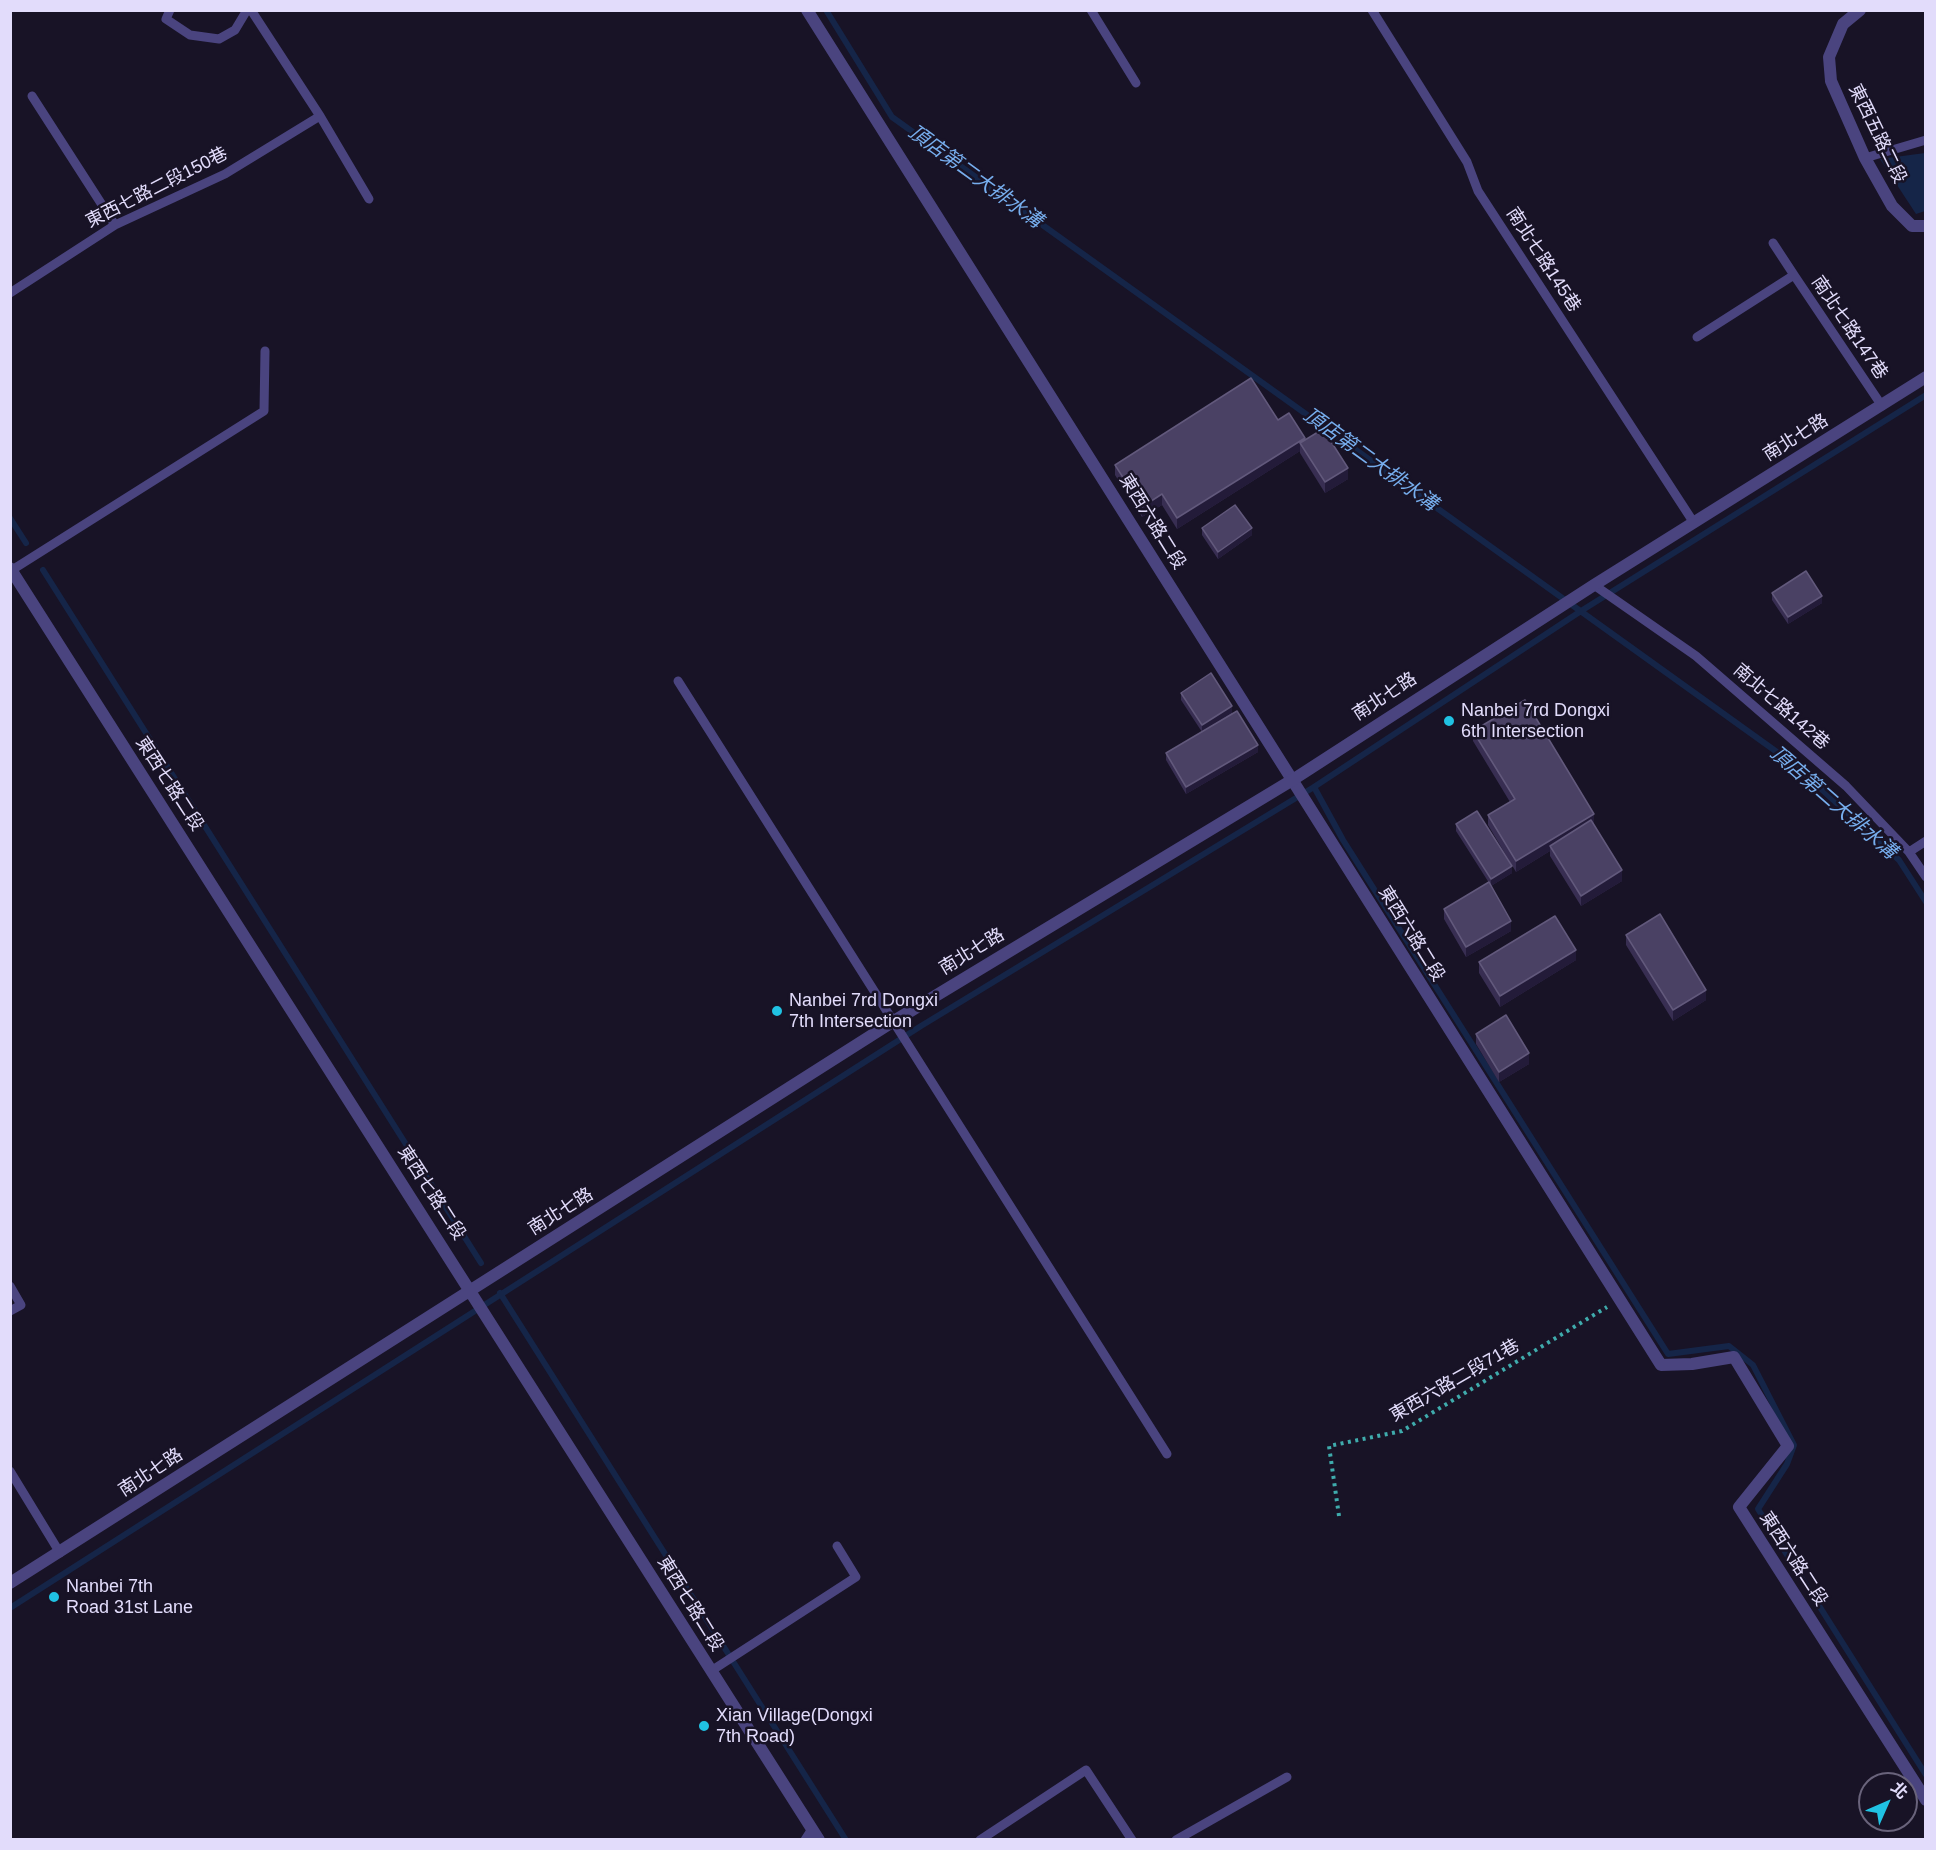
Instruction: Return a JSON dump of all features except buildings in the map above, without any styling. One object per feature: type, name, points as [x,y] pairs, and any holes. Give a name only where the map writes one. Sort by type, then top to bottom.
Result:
[{"type":"street","name":"東西六路二段","points":[[807,10],[1294,779],[1618,1300],[1661,1365],[1692,1364],[1734,1357],[1788,1446],[1739,1507],[1926,1800]]},
{"type":"street","name":"東西五路二段","points":[[1860,10],[1843,24],[1829,57],[1831,81],[1864,158],[1892,206],[1912,226],[1926,226]]},
{"type":"street","name":"南北七路","points":[[10,1583],[894,1021],[1294,779],[1594,585],[1926,377]]},
{"type":"street","name":"東西七路二段","points":[[11,569],[471,1290],[812,1836]]},
{"type":"lane","points":[[168,15],[190,35],[219,39],[235,30],[247,10]]},
{"type":"lane","points":[[251,10],[320,116],[369,199]]},
{"type":"lane","points":[[1091,10],[1136,83]]},
{"type":"lane","name":"南北七路145巷","points":[[1372,10],[1467,162],[1478,191],[1694,523]]},
{"type":"lane","points":[[32,96],[115,225]]},
{"type":"lane","name":"東西七路二段150巷","points":[[10,293],[115,225],[225,174],[320,116]]},
{"type":"lane","points":[[1864,158],[1926,140]]},
{"type":"lane","points":[[1773,243],[1794,275]]},
{"type":"lane","name":"南北七路147巷","points":[[1697,337],[1794,275],[1882,406]]},
{"type":"lane","points":[[11,569],[264,411],[265,351]]},
{"type":"lane","name":"南北七路142巷","points":[[1594,585],[1696,656],[1846,786],[1909,852],[1926,877]]},
{"type":"lane","points":[[678,681],[1167,1454]]},
{"type":"lane","points":[[1909,852],[1926,841]]},
{"type":"lane","points":[[10,1286],[21,1305],[10,1311]]},
{"type":"lane","points":[[10,1471],[60,1553]]},
{"type":"lane","points":[[711,1671],[856,1577],[837,1546]]},
{"type":"lane","points":[[980,1839],[1086,1770],[1132,1839]]},
{"type":"lane","points":[[1176,1839],[1287,1777]]},
{"type":"path","name":"東西六路二段71巷","points":[[1339,1516],[1329,1446],[1402,1431],[1618,1300]]},
{"type":"water","points":[[1925,153],[1925,211],[1916,214],[1880,159]]},
{"type":"waterway","name":"頂店第二大排水溝","points":[[826,10],[892,117],[1795,765],[1899,860],[1926,902]]},
{"type":"waterway","points":[[10,1608],[921,1026],[1314,787],[1581,611],[1926,395]]},
{"type":"waterway","points":[[10,518],[26,543]]},
{"type":"waterway","points":[[43,570],[481,1263]]},
{"type":"waterway","points":[[1314,787],[1343,840],[1668,1354],[1729,1346],[1753,1365],[1794,1445],[1787,1464],[1758,1509],[1926,1775]]},
{"type":"waterway","points":[[500,1293],[846,1840]]},
{"type":"place","name":"Nanbei 7rd Dongxi 6th Intersection","points":[[1449,721]]},
{"type":"place","name":"Nanbei 7rd Dongxi 7th Intersection","points":[[777,1011]]},
{"type":"place","name":"Nanbei 7th Road 31st Lane","points":[[54,1597]]},
{"type":"place","name":"Xian Village(Dongxi 7th Road)","points":[[704,1726]]}]
